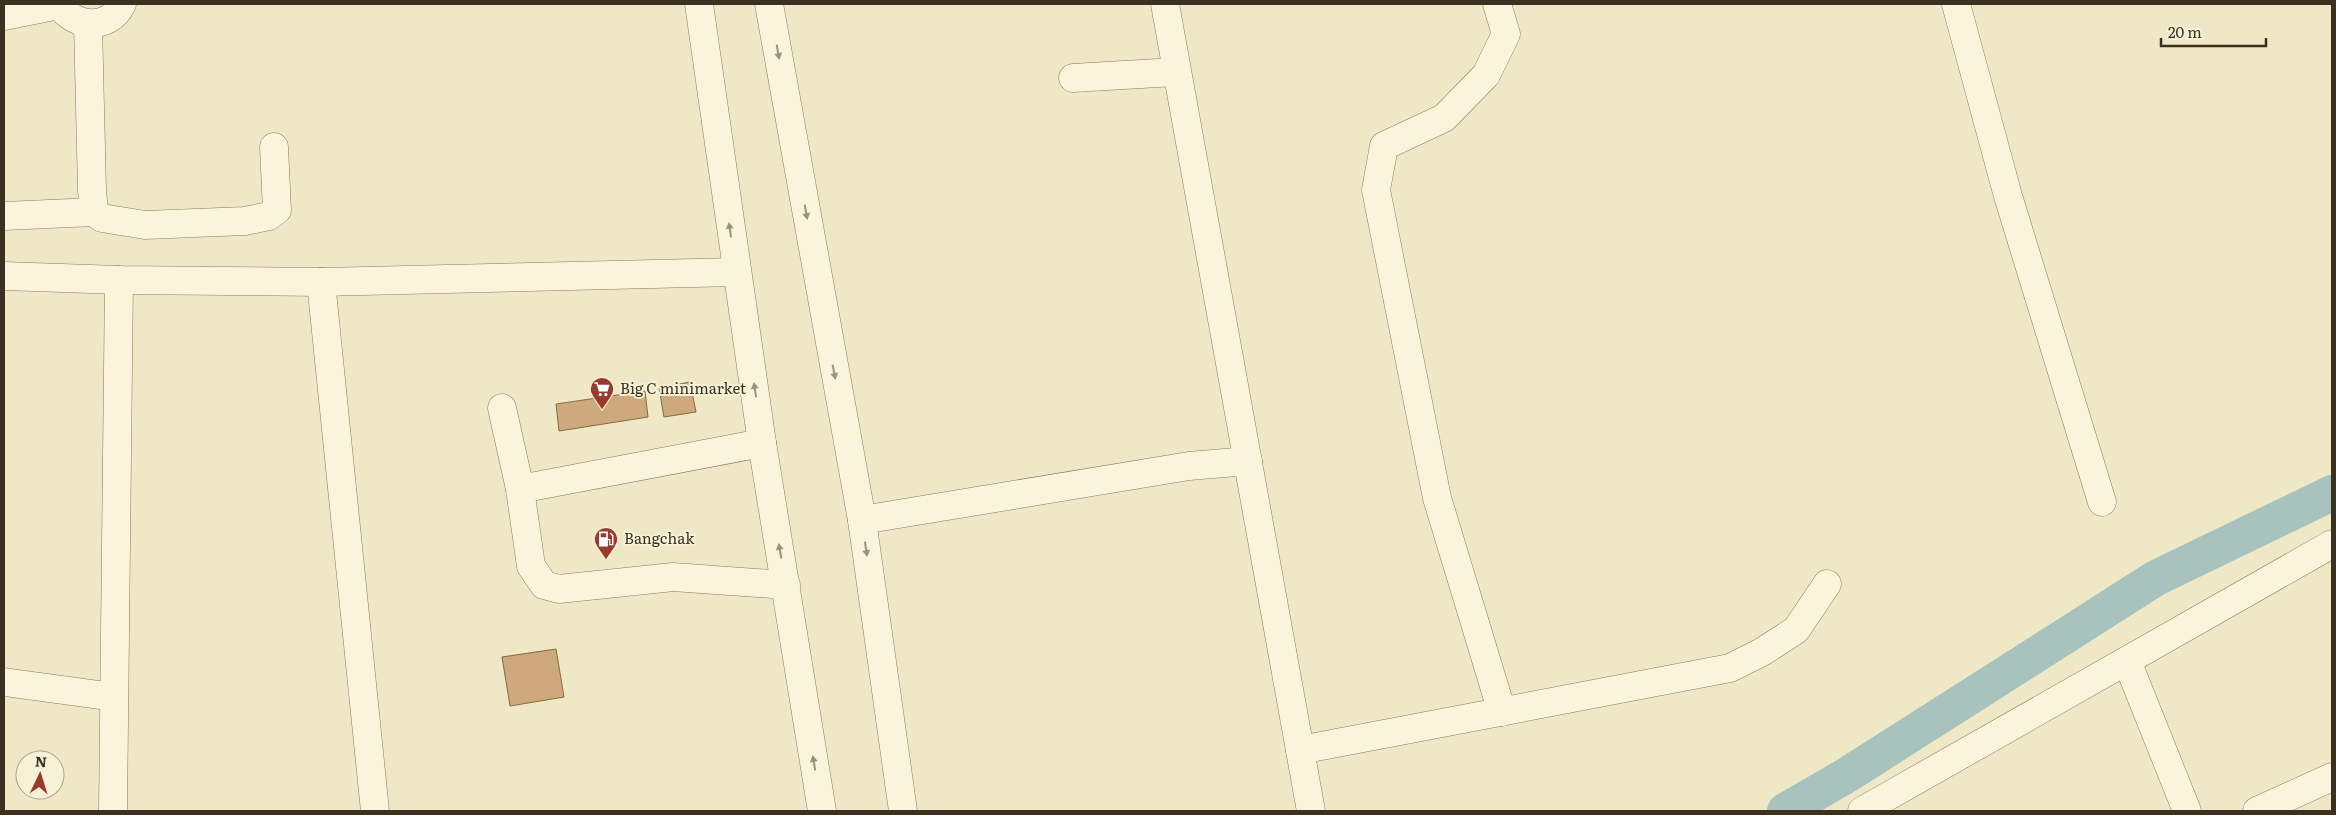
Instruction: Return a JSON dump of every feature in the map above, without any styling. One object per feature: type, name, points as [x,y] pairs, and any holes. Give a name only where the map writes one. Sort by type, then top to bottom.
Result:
[{"type":"street","points":[[4,16],[59,4],[66,14],[76,20],[88,24],[99,23],[110,18],[122,4]]},
{"type":"street","points":[[699,4],[736,272],[786,585],[814,810]]},
{"type":"street","points":[[769,4],[862,520],[903,811]]},
{"type":"street","points":[[1165,4],[1310,811]]},
{"type":"street","points":[[1497,4],[1506,34],[1486,74],[1444,118],[1384,146],[1376,190],[1437,498],[1502,712]]},
{"type":"street","points":[[1956,4],[2008,196],[2102,502]]},
{"type":"street","points":[[88,24],[94,212]]},
{"type":"street","points":[[1073,78],[1176,72]]},
{"type":"street","points":[[4,216],[94,212],[102,218],[145,225],[245,221],[269,216],[277,210],[274,147]]},
{"type":"street","points":[[4,276],[119,280],[321,282],[736,272]]},
{"type":"street","points":[[113,811],[119,280]]},
{"type":"street","points":[[321,282],[375,811]]},
{"type":"street","points":[[502,408],[520,489],[532,566],[544,585],[559,588],[674,577],[786,585]]},
{"type":"street","points":[[520,489],[762,443]]},
{"type":"street","points":[[862,520],[1189,466],[1248,461]]},
{"type":"street","points":[[1862,811],[2332,544]]},
{"type":"street","points":[[1300,750],[1730,668],[1762,652],[1796,630],[1827,584]]},
{"type":"street","points":[[2127,661],[2187,811]]},
{"type":"street","points":[[4,682],[114,697]]},
{"type":"street","points":[[2257,811],[2332,777]]},
{"type":"building","points":[[690,382],[696,412],[664,417],[659,388]]},
{"type":"building","name":"Big C minimarket","points":[[645,391],[648,417],[559,431],[556,404]]},
{"type":"building","points":[[556,649],[564,697],[510,706],[502,657]]},
{"type":"waterway","points":[[1785,811],[1847,775],[2156,578],[2332,493]]},
{"type":"place","name":"Big C minimarket","points":[[602,410]]},
{"type":"place","name":"Bangchak","points":[[606,560]]}]
